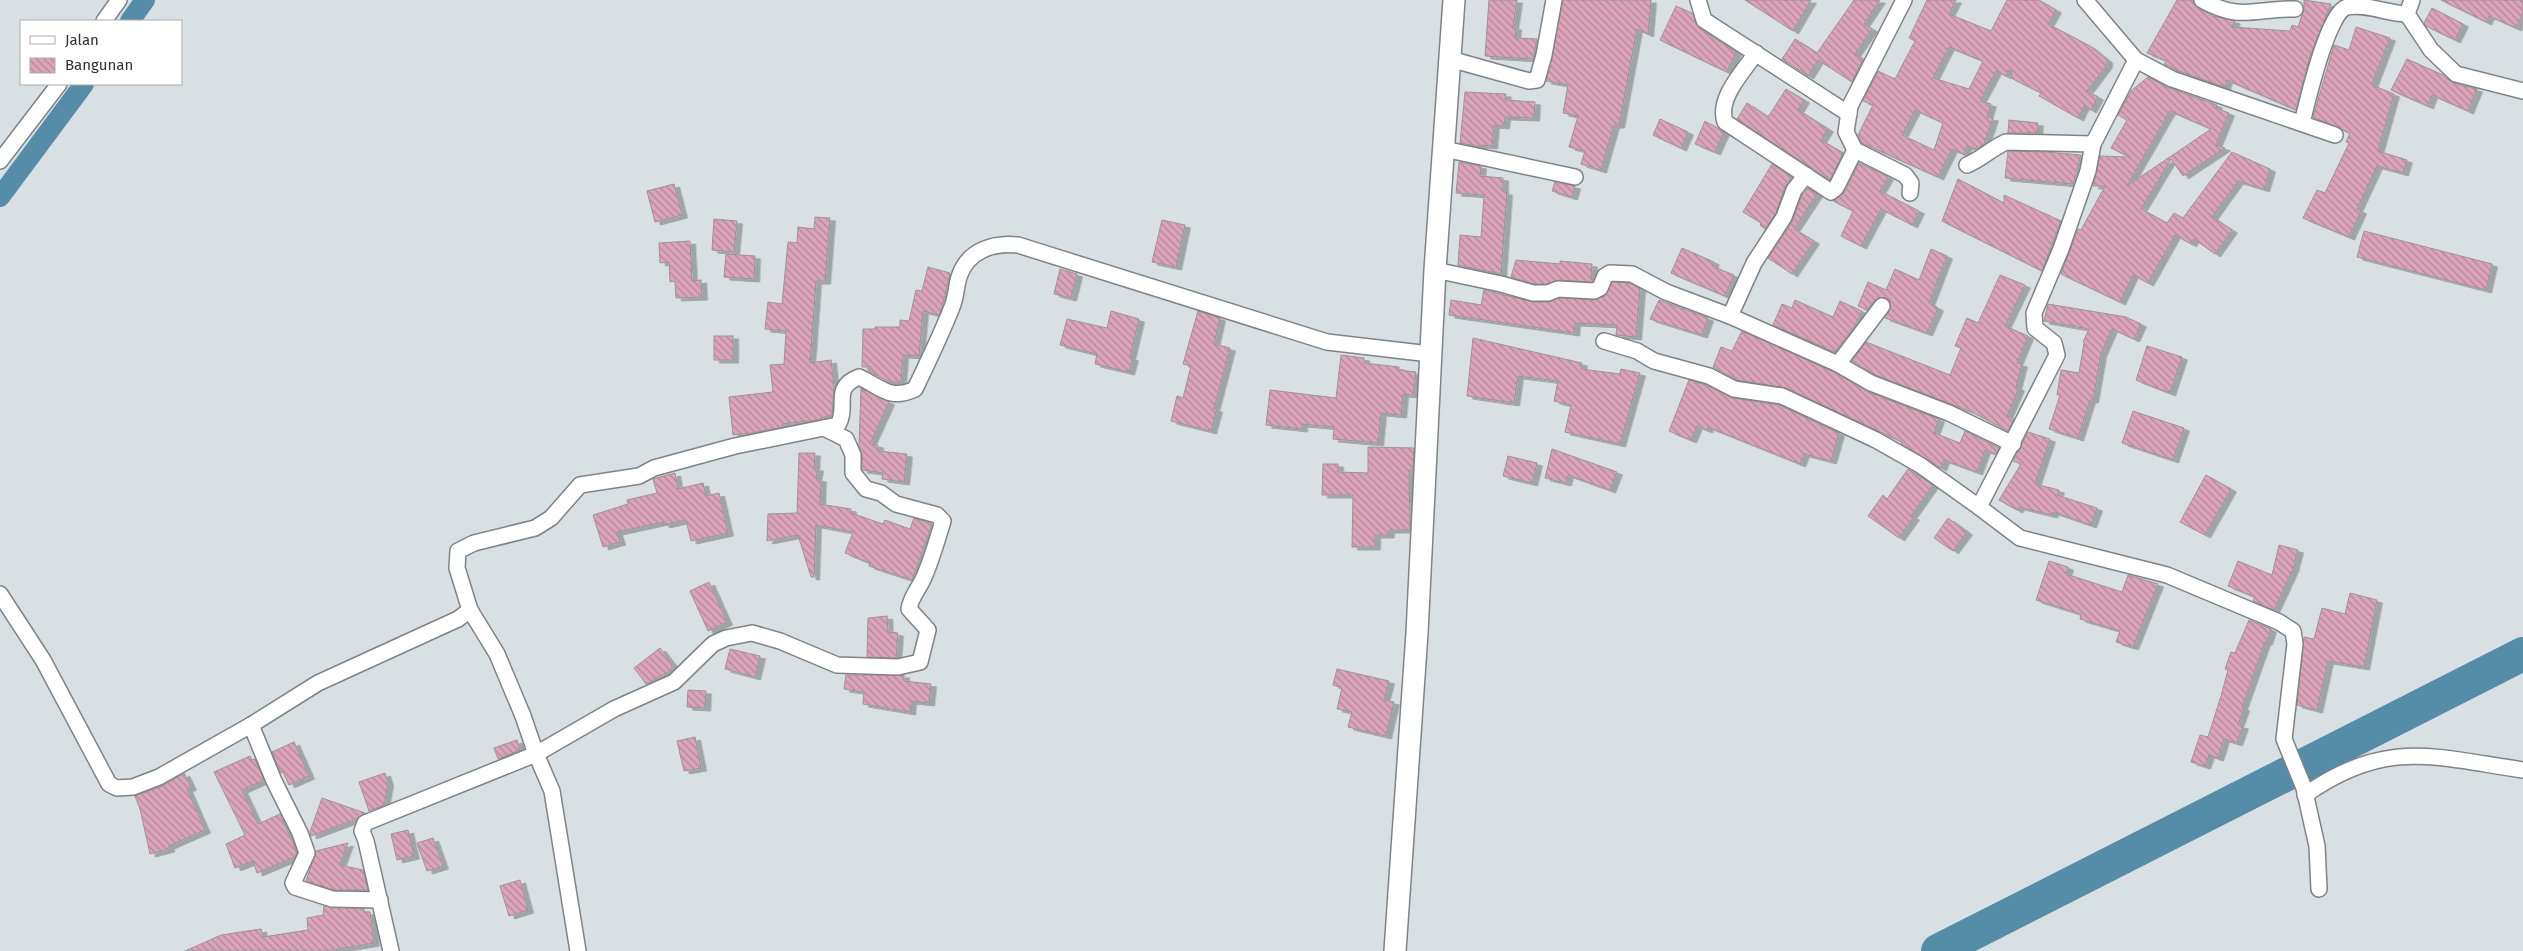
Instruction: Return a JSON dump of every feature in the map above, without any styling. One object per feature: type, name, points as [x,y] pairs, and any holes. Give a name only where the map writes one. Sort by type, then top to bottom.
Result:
[{"type":"street","points":[[105,20],[119,0]]},
{"type":"street","points":[[1395,951],[1417,633],[1430,354],[1454,0]]},
{"type":"street","points":[[1450,59],[1529,81],[1537,80],[1544,55],[1554,0]]},
{"type":"street","points":[[1698,0],[1704,20],[1849,114]]},
{"type":"street","points":[[1904,0],[1861,82],[1849,114],[1846,132],[1856,150],[1905,175],[1911,183],[1910,193]]},
{"type":"street","points":[[2085,0],[2136,60],[2172,79],[2335,135]]},
{"type":"street","points":[[2202,0],[2222,10],[2234,13],[2295,9]]},
{"type":"street","points":[[2302,123],[2321,51],[2342,9],[2349,7],[2376,9],[2391,14],[2410,7],[2431,50],[2456,74],[2523,91]]},
{"type":"street","points":[[1756,53],[1723,102],[1722,115],[1725,122],[1831,192],[1836,188],[1856,150]]},
{"type":"street","points":[[1979,507],[2057,355],[2054,343],[2035,328],[2034,313],[2061,249],[2082,188],[2092,144],[2136,60]]},
{"type":"street","points":[[0,161],[58,85]]},
{"type":"street","points":[[1967,165],[1981,159],[1998,145],[2006,142],[2092,144]]},
{"type":"street","points":[[1444,149],[1575,177]]},
{"type":"street","points":[[1730,316],[1754,263],[1784,217],[1794,190],[1806,175]]},
{"type":"street","points":[[578,951],[552,791],[497,654],[470,610],[457,568],[458,551],[474,543],[536,528],[551,518],[580,485],[639,476],[654,468],[735,446],[838,425],[842,418],[841,398],[849,381],[859,377],[889,393],[904,394],[916,388],[953,305],[959,276],[964,266],[972,257],[985,248],[1004,244],[1018,246],[1327,342],[1430,354]]},
{"type":"street","points":[[1435,270],[1533,293],[1548,293],[1558,289],[1594,291],[1600,288],[1605,276],[1610,273],[1632,274],[1666,292],[1730,316],[1838,364],[1871,383],[1949,413],[2013,444]]},
{"type":"street","points":[[1838,364],[1882,306]]},
{"type":"street","points":[[1604,341],[1637,351],[1654,361],[1709,376],[1734,389],[1782,396],[1876,440],[1920,465],[2020,538],[2167,575],[2279,622],[2293,631],[2295,644],[2284,739],[2305,792],[2317,846],[2319,889]]},
{"type":"street","points":[[391,951],[362,825],[536,754],[614,708],[674,682],[713,644],[726,638],[752,633],[780,640],[837,665],[898,667],[920,662],[928,630],[909,609],[911,598],[920,586],[927,570],[943,521],[937,514],[896,504],[880,492],[866,490],[853,473],[853,455],[846,439],[824,428]]},
{"type":"street","points":[[0,594],[43,660],[109,784],[117,788],[133,787],[159,777],[251,725],[318,683],[458,619],[470,610]]},
{"type":"street","points":[[251,725],[274,781],[300,833],[307,853],[293,883],[295,887],[332,899],[380,900]]},
{"type":"street","points":[[2305,792],[2359,765],[2398,757],[2426,755],[2523,770]]},
{"type":"building","points":[[1489,0],[1517,0],[1513,27],[1516,27],[1515,38],[1537,39],[1533,59],[1485,56]]},
{"type":"building","points":[[1563,0],[1651,0],[1648,34],[1637,29],[1619,125],[1614,125],[1601,170],[1581,164],[1585,151],[1569,147],[1578,116],[1563,113],[1568,85],[1546,81]]},
{"type":"building","points":[[1745,0],[1811,0],[1793,31]]},
{"type":"building","points":[[1854,0],[1880,0],[1864,24],[1872,29],[1855,54],[1863,59],[1852,82],[1818,60],[1808,76],[1782,59],[1795,39],[1817,53]]},
{"type":"building","points":[[1927,0],[1956,0],[1949,14],[1991,31],[2007,0],[2039,0],[2056,10],[2048,24],[2090,46],[2107,60],[2107,65],[2087,91],[2098,97],[2091,110],[2084,106],[2078,118],[2039,96],[2041,93],[2011,78],[2012,71],[2008,70],[2006,76],[1996,71],[1980,101],[1991,104],[1987,117],[1993,118],[1984,144],[1976,149],[1967,146],[1963,154],[1952,149],[1938,177],[1862,143],[1858,135],[1873,105],[1863,101],[1878,71],[1895,79],[1915,41],[1909,38]],"holes":[[[1949,47],[1983,61],[1969,89],[1933,78]],[[1915,110],[1943,123],[1934,150],[1902,135]]]},
{"type":"building","points":[[2177,0],[2193,0],[2198,8],[2213,16],[2235,21],[2232,27],[2290,31],[2292,25],[2298,27],[2304,9],[2304,0],[2331,4],[2310,56],[2296,110],[2227,80],[2225,87],[2176,70],[2164,64],[2167,61],[2147,53]]},
{"type":"building","points":[[2441,0],[2523,0],[2523,13],[2516,28],[2489,16],[2486,22]]},
{"type":"building","points":[[1676,6],[1692,13],[1699,28],[1736,52],[1727,72],[1660,40]]},
{"type":"building","points":[[2432,8],[2463,24],[2455,40],[2426,26],[2424,23]]},
{"type":"building","points":[[2356,27],[2390,38],[2372,85],[2394,94],[2378,151],[2407,160],[2403,173],[2377,166],[2357,209],[2361,211],[2349,237],[2303,218],[2317,190],[2325,193],[2349,143],[2346,142],[2350,133],[2313,117],[2334,45],[2349,50]]},
{"type":"building","points":[[2407,59],[2443,75],[2453,83],[2477,89],[2468,111],[2432,95],[2428,106],[2391,90]]},
{"type":"building","points":[[2148,77],[2169,88],[2217,105],[2216,108],[2229,113],[2216,145],[2225,148],[2183,176],[2171,159],[2141,209],[2167,223],[2174,213],[2183,218],[2232,152],[2270,169],[2264,189],[2238,181],[2212,217],[2232,230],[2215,254],[2194,239],[2191,244],[2175,235],[2148,283],[2133,275],[2120,302],[2061,274],[2078,229],[2081,230],[2105,186],[2093,186],[2100,156],[2130,157],[2111,148],[2127,120],[2118,115],[2131,91]],"holes":[[[2170,111],[2211,129],[2127,186]]]},
{"type":"building","points":[[1786,89],[1804,100],[1798,110],[1828,129],[1821,140],[1843,153],[1830,180],[1737,119],[1747,103],[1768,117]]},
{"type":"building","points":[[1465,92],[1506,94],[1505,100],[1535,102],[1534,118],[1505,117],[1504,126],[1494,125],[1492,146],[1482,145],[1482,147],[1460,143]]},
{"type":"building","points":[[1660,119],[1688,132],[1681,148],[1653,135]]},
{"type":"building","points":[[2009,120],[2038,123],[2037,133],[2008,133]]},
{"type":"building","points":[[1705,121],[1724,132],[1715,152],[1695,144]]},
{"type":"building","points":[[2008,151],[2081,155],[2073,184],[2005,178]]},
{"type":"building","points":[[1459,162],[1481,166],[1480,176],[1503,178],[1503,192],[1507,192],[1501,274],[1458,265],[1460,235],[1481,237],[1484,195],[1456,193]]},
{"type":"building","points":[[1859,163],[1888,177],[1880,191],[1919,211],[1912,225],[1881,209],[1861,246],[1841,236],[1853,211],[1833,201],[1844,193]]},
{"type":"building","points":[[1772,164],[1792,177],[1785,186],[1776,213],[1765,229],[1760,225],[1761,223],[1743,212]]},
{"type":"building","points":[[1958,179],[2004,203],[2004,195],[2061,221],[2042,271],[1942,221]]},
{"type":"building","points":[[1555,182],[1575,186],[1572,197],[1552,191]]},
{"type":"building","points":[[674,184],[682,215],[655,222],[647,191]]},
{"type":"building","points":[[1808,188],[1817,194],[1794,229],[1814,241],[1792,274],[1768,258],[1792,222],[1802,195]]},
{"type":"building","points":[[815,217],[830,218],[825,281],[816,281],[810,363],[831,360],[834,388],[832,415],[816,420],[782,424],[783,427],[733,435],[729,397],[773,392],[770,365],[784,364],[786,331],[765,329],[768,302],[782,304],[788,242],[797,243],[798,227],[814,229]]},
{"type":"building","points":[[714,219],[737,221],[734,252],[712,250]]},
{"type":"building","points":[[1162,220],[1185,225],[1176,267],[1152,262]]},
{"type":"building","points":[[2364,231],[2492,264],[2486,290],[2357,257]]},
{"type":"building","points":[[690,241],[692,281],[701,280],[702,297],[676,298],[675,281],[670,282],[669,262],[660,263],[659,243]]},
{"type":"building","points":[[1682,248],[1714,262],[1712,266],[1734,275],[1725,296],[1671,273]]},
{"type":"building","points":[[1931,249],[1947,256],[1929,303],[1938,308],[1927,333],[1885,318],[1891,307],[1890,302],[1884,297],[1875,300],[1867,310],[1858,306],[1868,282],[1886,290],[1895,269],[1919,280]]},
{"type":"building","points":[[726,254],[755,256],[754,279],[724,277]]},
{"type":"building","points":[[1516,260],[1560,264],[1560,261],[1592,264],[1591,278],[1594,278],[1592,282],[1559,280],[1546,284],[1534,284],[1511,277]]},
{"type":"building","points":[[928,267],[950,273],[942,307],[939,315],[923,311],[919,356],[903,355],[901,382],[889,382],[869,371],[871,367],[862,367],[863,329],[900,327],[900,320],[909,321],[916,290],[922,291]]},
{"type":"building","points":[[1060,269],[1077,274],[1071,298],[1054,294]]},
{"type":"building","points":[[2000,275],[2025,285],[2005,326],[2028,336],[2017,363],[2022,364],[2016,387],[2019,388],[2007,416],[2014,419],[2008,431],[1972,412],[1875,375],[1852,361],[1866,342],[1950,375],[1961,348],[1955,346],[1967,318],[1978,323]]},
{"type":"building","points":[[1612,282],[1629,283],[1640,289],[1636,337],[1616,335],[1617,325],[1575,323],[1574,333],[1449,315],[1451,300],[1481,305],[1484,290],[1533,302],[1548,302],[1560,298],[1593,300],[1605,296]]},
{"type":"building","points":[[1659,300],[1708,318],[1702,335],[1650,319]]},
{"type":"building","points":[[1795,300],[1833,317],[1840,301],[1862,311],[1855,326],[1835,352],[1773,325],[1782,304],[1792,308]]},
{"type":"building","points":[[2048,304],[2126,317],[2141,324],[2134,339],[2112,329],[2101,354],[2093,400],[2090,400],[2078,438],[2049,429],[2060,395],[2057,395],[2061,370],[2079,373],[2083,342],[2089,329],[2044,321]]},
{"type":"building","points":[[1111,311],[1139,319],[1130,357],[1133,358],[1129,372],[1095,364],[1097,354],[1060,345],[1067,319],[1107,328]]},
{"type":"building","points":[[1198,311],[1220,318],[1214,344],[1230,348],[1214,409],[1217,409],[1211,431],[1171,421],[1177,396],[1183,398],[1191,366],[1183,364]]},
{"type":"building","points":[[1742,331],[1834,372],[1868,392],[1939,419],[1934,433],[1960,443],[1965,431],[1999,448],[1996,454],[1985,450],[1977,472],[1944,460],[1941,468],[1901,444],[1902,442],[1786,388],[1737,380],[1713,367],[1721,347],[1732,351]]},
{"type":"building","points":[[714,336],[733,336],[733,360],[714,360]]},
{"type":"building","points":[[1473,338],[1582,363],[1581,369],[1620,374],[1621,369],[1640,373],[1620,444],[1565,432],[1571,405],[1554,401],[1558,381],[1518,376],[1514,403],[1467,396]]},
{"type":"building","points":[[2147,346],[2182,357],[2170,393],[2136,380]]},
{"type":"building","points":[[1341,355],[1364,358],[1364,363],[1399,367],[1399,370],[1416,372],[1413,395],[1403,394],[1401,415],[1381,413],[1378,443],[1333,439],[1334,427],[1302,424],[1302,429],[1266,425],[1270,390],[1336,398]]},
{"type":"building","points":[[1689,380],[1706,385],[1732,398],[1779,405],[1839,433],[1831,461],[1804,454],[1800,464],[1708,427],[1707,430],[1697,426],[1691,440],[1669,431]]},
{"type":"building","points":[[861,388],[889,402],[870,444],[878,445],[878,451],[907,454],[904,482],[882,479],[883,473],[862,470],[862,455],[859,446]]},
{"type":"building","points":[[2133,411],[2184,428],[2173,460],[2122,443]]},
{"type":"building","points":[[2028,432],[2050,439],[2035,484],[2059,490],[2057,495],[2097,508],[2091,525],[2053,512],[2052,515],[2019,507],[2017,510],[1999,500],[2021,464],[2013,461]]},
{"type":"building","points":[[1368,447],[1414,448],[1413,470],[1409,470],[1410,530],[1389,530],[1389,535],[1375,535],[1375,547],[1352,547],[1353,495],[1322,495],[1323,464],[1338,464],[1338,472],[1368,473]]},
{"type":"building","points":[[1552,449],[1617,472],[1610,490],[1568,475],[1566,483],[1545,478]]},
{"type":"building","points":[[799,453],[815,453],[814,468],[818,468],[816,478],[821,479],[820,504],[851,509],[851,513],[883,524],[885,520],[910,529],[914,518],[932,524],[912,580],[869,566],[870,563],[845,553],[853,532],[816,525],[814,577],[811,577],[798,535],[767,541],[768,514],[797,513]]},
{"type":"building","points":[[1508,456],[1537,463],[1532,483],[1503,476]]},
{"type":"building","points":[[1908,469],[1933,485],[1911,516],[1914,517],[1899,538],[1868,516],[1883,495],[1887,499]]},
{"type":"building","points":[[675,473],[678,489],[703,483],[706,496],[719,493],[728,533],[691,541],[686,520],[664,525],[663,522],[617,532],[620,542],[603,547],[593,515],[628,504],[627,500],[657,493],[653,479]]},
{"type":"building","points":[[2206,475],[2231,489],[2205,535],[2180,522]]},
{"type":"building","points":[[1948,518],[1967,532],[1953,551],[1934,538]]},
{"type":"building","points":[[2279,545],[2298,550],[2293,569],[2274,610],[2253,601],[2255,597],[2228,586],[2238,561],[2272,575]]},
{"type":"building","points":[[2049,561],[2068,567],[2066,574],[2122,592],[2128,575],[2158,584],[2133,647],[2116,642],[2120,631],[2080,619],[2081,614],[2036,600]]},
{"type":"building","points":[[709,582],[727,622],[708,631],[690,591]]},
{"type":"building","points":[[2350,593],[2377,600],[2364,667],[2328,661],[2317,710],[2297,705],[2304,637],[2314,639],[2322,608],[2345,614]]},
{"type":"building","points":[[887,616],[888,632],[898,633],[896,658],[867,657],[868,618]]},
{"type":"building","points":[[2249,620],[2271,629],[2242,707],[2244,708],[2238,725],[2243,726],[2237,743],[2224,739],[2218,758],[2209,755],[2205,766],[2191,762],[2200,735],[2208,737],[2228,670],[2225,669],[2231,652],[2235,653]]},
{"type":"building","points":[[660,648],[672,664],[672,670],[646,684],[634,668]]},
{"type":"building","points":[[730,649],[760,656],[755,677],[725,669]]},
{"type":"building","points":[[1337,669],[1389,681],[1384,700],[1394,702],[1386,736],[1348,727],[1352,712],[1337,709],[1342,688],[1333,685]]},
{"type":"building","points":[[846,675],[904,675],[904,681],[931,684],[929,703],[911,701],[910,712],[863,704],[864,692],[844,689]]},
{"type":"building","points":[[688,690],[706,691],[705,708],[687,707]]},
{"type":"building","points":[[695,737],[701,768],[684,771],[677,741]]},
{"type":"building","points":[[517,740],[520,750],[498,759],[494,748]]},
{"type":"building","points":[[294,742],[309,776],[289,785],[283,772],[281,773],[272,752]]},
{"type":"building","points":[[250,756],[252,760],[255,759],[264,780],[242,790],[258,824],[280,814],[297,852],[295,857],[257,873],[253,861],[235,868],[226,844],[245,835],[214,772]]},
{"type":"building","points":[[184,773],[191,787],[187,789],[205,830],[169,846],[169,849],[150,854],[140,809],[135,796],[162,786]]},
{"type":"building","points":[[385,773],[388,783],[384,805],[369,811],[359,782]]},
{"type":"building","points":[[322,798],[365,813],[356,819],[311,836],[310,832]]},
{"type":"building","points":[[408,830],[414,856],[397,860],[391,834]]},
{"type":"building","points":[[433,838],[443,866],[427,871],[417,843]]},
{"type":"building","points":[[348,843],[340,865],[363,870],[368,890],[334,890],[306,881],[316,851]]},
{"type":"building","points":[[520,880],[528,910],[509,916],[500,886]]},
{"type":"building","points":[[324,906],[364,909],[364,912],[370,912],[374,943],[327,951],[185,951],[221,935],[261,929],[263,937],[308,930],[307,918],[323,915]]},
{"type":"waterway","points":[[131,20],[145,0]]},
{"type":"waterway","points":[[0,197],[83,85]]},
{"type":"waterway","points":[[1938,951],[2523,654]]}]
